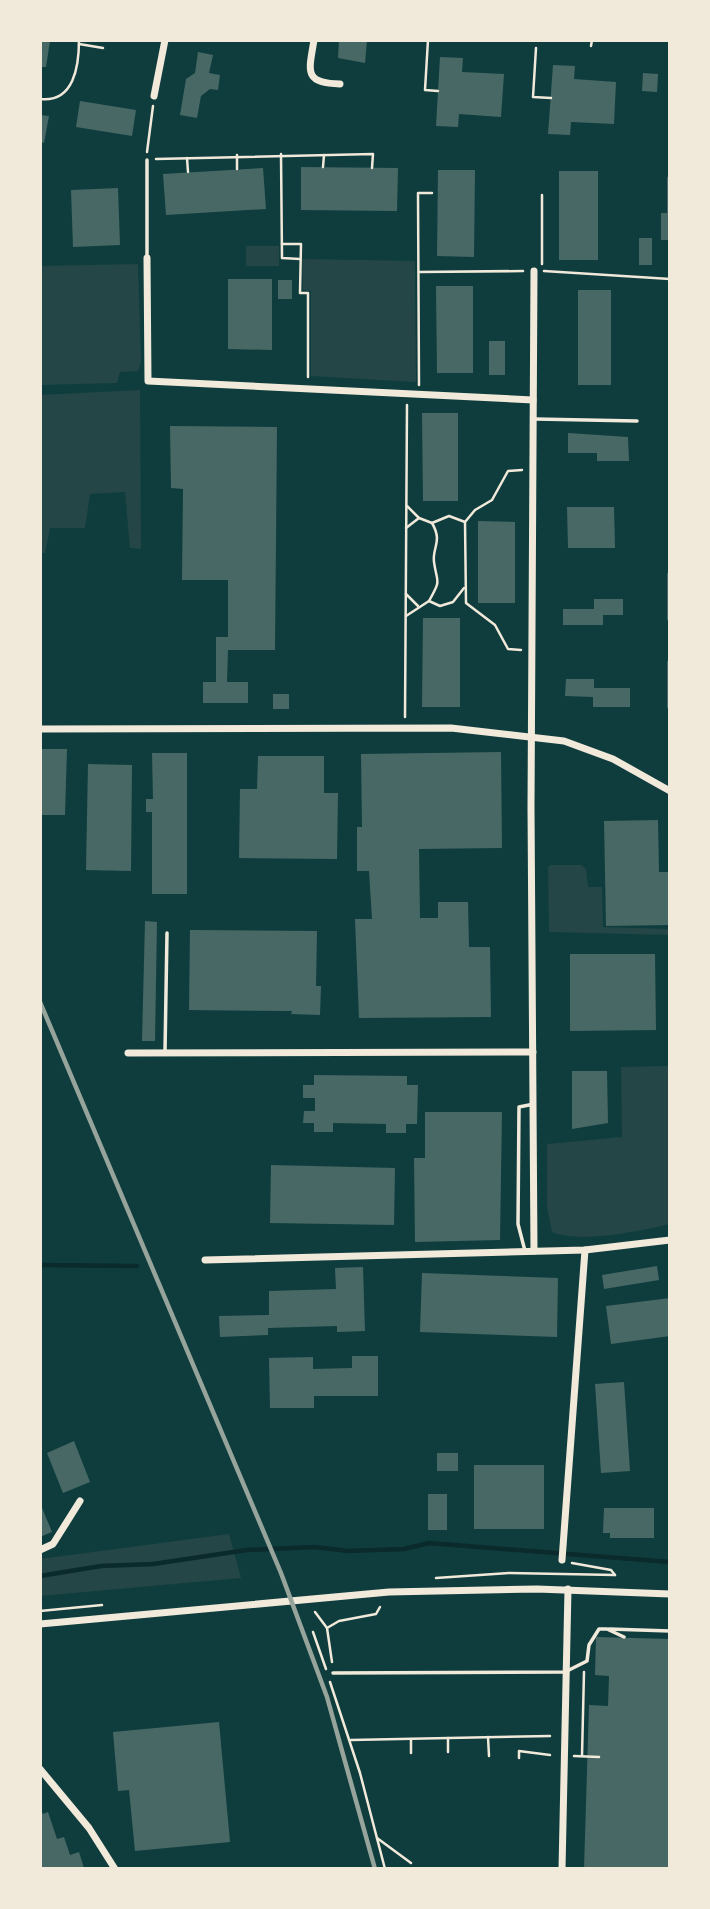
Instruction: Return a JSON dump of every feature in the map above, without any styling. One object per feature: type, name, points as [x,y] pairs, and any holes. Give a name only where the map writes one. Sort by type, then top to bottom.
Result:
[{"type":"street","points":[[154,96],[165,40]]},
{"type":"street","points":[[314,40],[309,66],[312,77],[321,83],[340,85]]},
{"type":"street","points":[[146,258],[148,381],[533,400]]},
{"type":"street","points":[[534,1251],[531,736],[533,400],[538,271]]},
{"type":"street","points":[[40,729],[405,727],[531,736],[564,741],[613,759],[670,791]]},
{"type":"street","points":[[128,1053],[533,1052]]},
{"type":"street","points":[[205,1260],[585,1250],[670,1240]]},
{"type":"street","points":[[562,1560],[585,1250]]},
{"type":"street","points":[[40,1550],[53,1544],[80,1501]]},
{"type":"street","points":[[40,1624],[389,1592],[568,1589],[670,1594]]},
{"type":"street","points":[[562,1869],[568,1589]]},
{"type":"street","points":[[40,1769],[89,1828],[115,1869]]},
{"type":"lane","points":[[146,258],[147,160]]},
{"type":"lane","points":[[533,419],[637,421]]},
{"type":"lane","points":[[164,1052],[167,933]]},
{"type":"lane","points":[[525,1251],[518,1224],[519,1107],[534,1104]]},
{"type":"lane","points":[[333,1673],[565,1672],[584,1665],[589,1645],[598,1629],[670,1630]]},
{"type":"lane","points":[[607,1629],[624,1637]]},
{"type":"path","points":[[428,40],[425,90],[438,91]]},
{"type":"path","points":[[591,46],[592,40]]},
{"type":"path","points":[[40,99],[50,100],[63,95],[73,84],[79,42],[103,48]]},
{"type":"path","points":[[536,48],[533,97],[551,98]]},
{"type":"path","points":[[147,152],[154,96]]},
{"type":"path","points":[[281,154],[282,258],[300,259]]},
{"type":"path","points":[[147,160],[237,155],[373,154],[372,168]]},
{"type":"path","points":[[237,155],[237,169]]},
{"type":"path","points":[[323,167],[324,155]]},
{"type":"path","points":[[187,158],[188,172]]},
{"type":"path","points":[[420,395],[418,193],[432,193]]},
{"type":"path","points":[[538,271],[542,195]]},
{"type":"path","points":[[282,244],[300,244],[300,293],[308,293],[307,388]]},
{"type":"path","points":[[419,272],[538,271],[670,279]]},
{"type":"path","points":[[405,727],[407,394]]},
{"type":"path","points":[[532,650],[508,649],[495,625],[466,603],[464,587],[466,522],[475,510],[492,500],[502,477],[508,471],[533,470]]},
{"type":"path","points":[[406,617],[418,606],[429,601],[438,586],[439,573],[434,561],[438,533],[432,523],[419,518],[407,505]]},
{"type":"path","points":[[432,523],[449,516],[466,522]]},
{"type":"path","points":[[406,528],[419,518]]},
{"type":"path","points":[[429,601],[440,606],[453,602],[464,587]]},
{"type":"path","points":[[406,594],[418,606]]},
{"type":"path","points":[[670,819],[670,867]]},
{"type":"path","points":[[562,1560],[611,1570],[615,1575]]},
{"type":"path","points":[[327,1629],[338,1621],[376,1614],[380,1607]]},
{"type":"path","points":[[315,1612],[327,1629],[333,1673]]},
{"type":"path","points":[[313,1632],[350,1740],[385,1869]]},
{"type":"path","points":[[582,1756],[584,1665]]},
{"type":"path","points":[[350,1740],[550,1736]]},
{"type":"path","points":[[488,1737],[489,1756]]},
{"type":"path","points":[[448,1738],[448,1752]]},
{"type":"path","points":[[411,1739],[411,1754]]},
{"type":"path","points":[[519,1758],[519,1751],[550,1755]]},
{"type":"path","points":[[570,1756],[599,1757]]},
{"type":"path","points":[[377,1838],[411,1863]]},
{"type":"shaded area","points":[[246,246],[279,246],[279,266],[246,266]]},
{"type":"shaded area","points":[[302,259],[415,261],[416,382],[311,376],[311,291],[303,290]]},
{"type":"shaded area","points":[[138,264],[141,362],[138,371],[120,372],[117,383],[40,385],[40,266]]},
{"type":"shaded area","points":[[140,390],[141,549],[130,548],[125,492],[90,494],[85,528],[50,528],[45,553],[40,553],[40,395]]},
{"type":"shaded area","points":[[581,865],[586,869],[588,887],[602,887],[603,927],[670,929],[670,935],[549,932],[548,867]]},
{"type":"shaded area","points":[[670,1066],[670,1224],[594,1237],[552,1232],[547,1207],[547,1144],[622,1137],[621,1067]]},
{"type":"shaded area","points":[[229,1534],[241,1578],[40,1596],[40,1559]]},
{"type":"building","points":[[40,40],[50,41],[46,67],[40,67]]},
{"type":"building","points":[[339,40],[367,40],[365,63],[338,58]]},
{"type":"building","points":[[198,52],[213,55],[209,73],[220,75],[218,90],[210,89],[201,96],[197,118],[180,115],[186,79],[195,73]]},
{"type":"building","points":[[440,57],[463,58],[462,72],[504,74],[501,117],[459,114],[458,127],[436,126]]},
{"type":"building","points":[[553,65],[575,66],[574,79],[616,82],[614,124],[571,122],[570,135],[548,134]]},
{"type":"building","points":[[643,73],[658,74],[657,92],[642,91]]},
{"type":"building","points":[[80,101],[136,110],[132,136],[76,127]]},
{"type":"building","points":[[40,115],[49,116],[44,143],[40,142]]},
{"type":"building","points":[[301,167],[398,168],[397,211],[301,210]]},
{"type":"building","points":[[263,168],[266,209],[166,215],[163,174]]},
{"type":"building","points":[[438,170],[475,170],[474,257],[437,256]]},
{"type":"building","points":[[559,171],[598,171],[598,260],[559,260]]},
{"type":"building","points":[[667,177],[670,177],[670,240],[661,240],[661,213],[667,213]]},
{"type":"building","points":[[118,188],[120,245],[73,247],[71,190]]},
{"type":"building","points":[[639,238],[652,238],[652,265],[639,265]]},
{"type":"building","points":[[228,279],[272,279],[272,350],[228,349]]},
{"type":"building","points":[[278,280],[292,280],[292,299],[278,299]]},
{"type":"building","points":[[436,286],[473,286],[473,373],[437,373]]},
{"type":"building","points":[[578,290],[611,290],[611,385],[578,385]]},
{"type":"building","points":[[489,341],[505,341],[505,375],[489,375]]},
{"type":"building","points":[[422,413],[458,413],[458,501],[423,501]]},
{"type":"building","points":[[170,426],[277,427],[275,650],[228,650],[227,682],[248,682],[248,703],[203,703],[203,682],[216,682],[216,637],[228,637],[228,580],[182,580],[183,489],[171,488]]},
{"type":"building","points":[[568,433],[628,437],[629,461],[597,461],[597,453],[568,453]]},
{"type":"building","points":[[567,507],[614,507],[615,548],[568,548]]},
{"type":"building","points":[[478,521],[515,522],[515,603],[478,603]]},
{"type":"building","points":[[667,573],[670,573],[670,620],[667,620]]},
{"type":"building","points":[[594,599],[623,599],[623,615],[603,615],[603,625],[563,625],[563,609],[594,609]]},
{"type":"building","points":[[423,618],[460,618],[460,707],[422,707]]},
{"type":"building","points":[[667,661],[670,661],[670,708],[667,708]]},
{"type":"building","points":[[566,679],[594,679],[594,688],[630,688],[630,707],[593,707],[593,697],[565,696]]},
{"type":"building","points":[[273,694],[289,694],[289,709],[273,709]]},
{"type":"building","points":[[40,749],[67,749],[65,815],[40,815]]},
{"type":"building","points":[[501,752],[502,848],[419,849],[420,918],[438,918],[438,902],[468,902],[469,947],[490,947],[491,1017],[359,1018],[355,919],[372,919],[369,871],[357,871],[357,827],[362,827],[361,754]]},
{"type":"building","points":[[152,753],[187,753],[187,894],[152,894],[152,812],[146,812],[146,799],[153,799]]},
{"type":"building","points":[[258,756],[324,756],[324,793],[338,793],[337,859],[239,858],[240,789],[257,789]]},
{"type":"building","points":[[88,764],[132,765],[131,871],[86,870]]},
{"type":"building","points":[[658,820],[659,872],[670,872],[670,925],[606,926],[604,821]]},
{"type":"building","points":[[145,921],[157,922],[155,1041],[142,1041]]},
{"type":"building","points":[[190,930],[317,931],[316,986],[321,986],[320,1015],[291,1014],[292,1011],[189,1010]]},
{"type":"building","points":[[570,954],[655,954],[656,1030],[570,1031]]},
{"type":"building","points":[[572,1071],[607,1071],[608,1123],[572,1129]]},
{"type":"building","points":[[314,1075],[407,1076],[407,1085],[418,1085],[417,1124],[406,1124],[406,1133],[386,1133],[386,1124],[333,1123],[333,1132],[314,1132],[314,1123],[303,1123],[304,1111],[315,1111],[315,1098],[303,1098],[303,1085],[314,1085]]},
{"type":"building","points":[[425,1112],[502,1112],[500,1240],[415,1242],[414,1158],[425,1158]]},
{"type":"building","points":[[271,1165],[395,1168],[394,1225],[270,1223]]},
{"type":"building","points":[[657,1266],[659,1280],[604,1289],[602,1275]]},
{"type":"building","points":[[363,1267],[365,1331],[337,1332],[337,1326],[268,1328],[268,1335],[220,1337],[219,1316],[269,1315],[269,1291],[336,1289],[335,1268]]},
{"type":"building","points":[[422,1273],[558,1278],[557,1337],[420,1332]]},
{"type":"building","points":[[670,1298],[670,1336],[611,1344],[606,1306]]},
{"type":"building","points":[[352,1356],[378,1356],[378,1396],[314,1396],[314,1408],[270,1408],[269,1358],[313,1357],[313,1369],[352,1368]]},
{"type":"building","points":[[624,1382],[630,1471],[601,1473],[595,1384]]},
{"type":"building","points":[[74,1441],[90,1482],[63,1493],[47,1453]]},
{"type":"building","points":[[437,1453],[458,1453],[458,1471],[437,1471]]},
{"type":"building","points":[[474,1465],[544,1465],[544,1529],[474,1529]]},
{"type":"building","points":[[428,1494],[447,1494],[447,1530],[428,1530]]},
{"type":"building","points":[[40,1503],[52,1532],[40,1537]]},
{"type":"building","points":[[604,1508],[654,1508],[654,1538],[610,1538],[610,1533],[603,1533]]},
{"type":"building","points":[[596,1637],[670,1639],[670,1869],[584,1869],[589,1705],[608,1706],[609,1676],[595,1675]]},
{"type":"building","points":[[219,1722],[230,1842],[135,1851],[129,1790],[118,1791],[113,1732]]},
{"type":"building","points":[[40,1808],[43,1814],[48,1812],[57,1839],[64,1837],[70,1855],[79,1852],[84,1868],[40,1869]]},
{"type":"waterway","points":[[40,1265],[137,1266]]},
{"type":"waterway","points":[[40,1576],[101,1566],[153,1564],[247,1550],[315,1547],[348,1551],[404,1549],[429,1543],[670,1562]]},
{"type":"railway","points":[[40,1002],[281,1573],[327,1697],[375,1869]]}]
